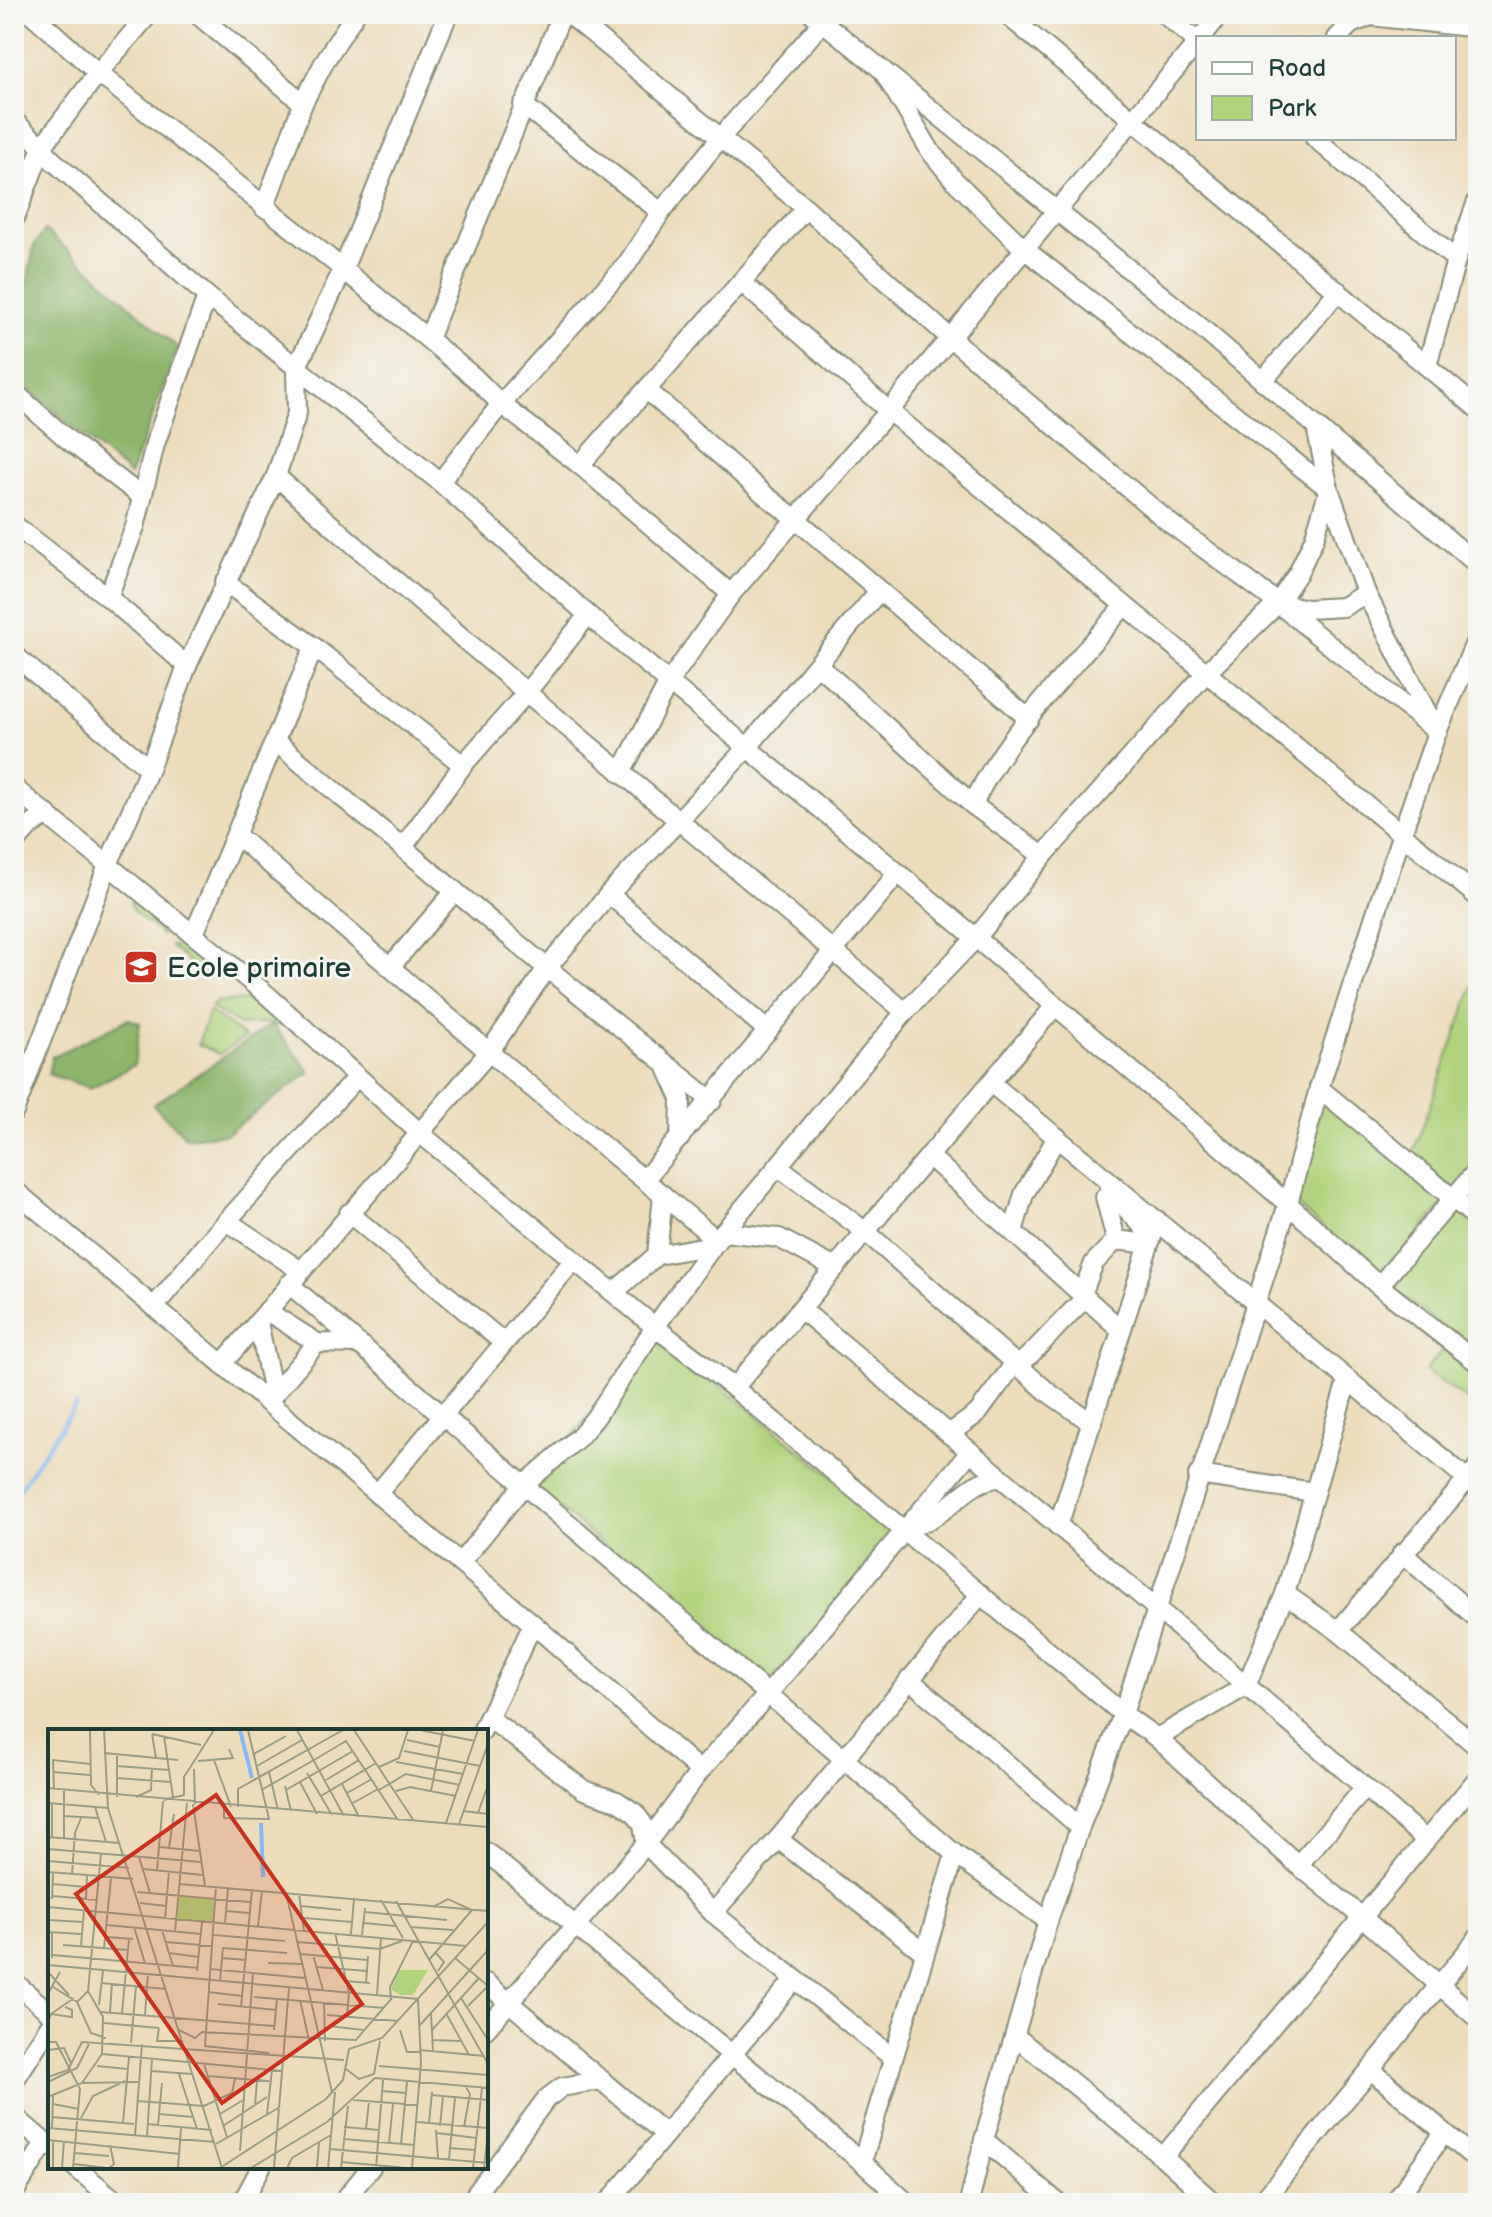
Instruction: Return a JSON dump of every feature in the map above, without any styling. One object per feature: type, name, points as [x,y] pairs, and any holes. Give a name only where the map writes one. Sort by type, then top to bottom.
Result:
[{"type":"street","points":[[32,14],[98,73],[343,269],[731,594]]},
{"type":"street","points":[[14,220],[42,147],[98,73],[149,14]]},
{"type":"street","points":[[197,14],[303,103]]},
{"type":"street","points":[[14,1112],[187,666],[276,476],[297,413],[296,369],[343,269],[448,14]]},
{"type":"street","points":[[428,339],[562,14]]},
{"type":"street","points":[[569,14],[806,208],[949,337],[1182,532],[1278,603],[1437,732]]},
{"type":"street","points":[[1006,14],[1478,409]]},
{"type":"street","points":[[1164,14],[1196,40]]},
{"type":"street","points":[[1203,36],[1220,14]]},
{"type":"street","points":[[264,208],[303,103],[351,15]]},
{"type":"street","points":[[1339,36],[1351,24],[1371,16],[1478,28]]},
{"type":"street","points":[[440,482],[501,404],[627,264],[661,212],[822,17],[883,71],[1198,325],[1478,565]]},
{"type":"street","points":[[621,773],[669,682],[731,594],[889,411],[1196,44]]},
{"type":"street","points":[[883,71],[931,152],[954,180],[1023,248],[1329,489]]},
{"type":"street","points":[[523,105],[661,212]]},
{"type":"street","points":[[14,121],[109,212],[207,296],[440,482],[588,615],[976,938],[1288,1204],[1379,1286],[1478,1363]]},
{"type":"street","points":[[1317,140],[1456,260]]},
{"type":"street","points":[[1427,366],[1456,260],[1478,199]]},
{"type":"street","points":[[580,465],[806,208]]},
{"type":"street","points":[[741,282],[889,411],[1478,897]]},
{"type":"street","points":[[1263,381],[1338,291]]},
{"type":"street","points":[[108,597],[125,556],[155,444],[207,296]]},
{"type":"street","points":[[647,390],[765,495],[1029,719]]},
{"type":"street","points":[[14,392],[67,439],[142,497]]},
{"type":"street","points":[[1316,427],[1329,489],[1366,593],[1437,732]]},
{"type":"street","points":[[276,476],[416,600],[905,1012]]},
{"type":"street","points":[[460,1563],[524,1485],[579,1437],[595,1418],[718,1239],[905,1012],[976,938],[1043,856],[1205,674],[1278,603],[1298,573],[1314,539],[1329,489]]},
{"type":"street","points":[[14,525],[108,597],[187,666]]},
{"type":"street","points":[[225,582],[314,647],[463,765]]},
{"type":"street","points":[[222,1364],[489,1052],[547,968],[609,894],[747,748],[879,591]]},
{"type":"street","points":[[1278,603],[1307,609],[1343,607],[1366,593]]},
{"type":"street","points":[[973,805],[988,775],[1029,719],[1124,606]]},
{"type":"street","points":[[403,847],[463,765],[527,692],[588,615]]},
{"type":"street","points":[[969,2203],[984,2140],[1048,1921],[1123,1714],[1288,1204],[1319,1088],[1401,836],[1437,732],[1477,642]]},
{"type":"street","points":[[194,934],[314,647]]},
{"type":"street","points":[[14,655],[149,769]]},
{"type":"street","points":[[818,665],[973,805],[1043,856]]},
{"type":"street","points":[[276,742],[712,1101]]},
{"type":"street","points":[[14,788],[266,994],[421,1134],[655,1327],[734,1388],[1123,1714],[1157,1738],[1298,1865],[1478,2019]]},
{"type":"street","points":[[14,844],[30,826],[47,814]]},
{"type":"street","points":[[236,835],[489,1052],[718,1239]]},
{"type":"street","points":[[645,1179],[897,874]]},
{"type":"street","points":[[390,967],[455,891]]},
{"type":"street","points":[[609,894],[768,1031]]},
{"type":"street","points":[[734,1001],[760,1009],[785,1011]]},
{"type":"street","points":[[734,1388],[1055,1006]]},
{"type":"street","points":[[660,1059],[672,1074],[681,1099],[680,1138]]},
{"type":"street","points":[[154,1307],[357,1077]]},
{"type":"street","points":[[991,1083],[1057,1137],[1153,1233],[1255,1302],[1347,1381],[1475,1478],[1402,1553],[1338,1631]]},
{"type":"street","points":[[1319,1088],[1478,1219]]},
{"type":"street","points":[[1013,1232],[1024,1194],[1057,1137]]},
{"type":"street","points":[[929,1156],[1120,1329]]},
{"type":"street","points":[[779,1167],[866,1232],[1049,1393],[1092,1423]]},
{"type":"street","points":[[1379,1286],[1478,1169]]},
{"type":"street","points":[[1110,1187],[1105,1197],[1116,1240]]},
{"type":"street","points":[[14,1190],[533,1624],[700,1771]]},
{"type":"street","points":[[657,1255],[663,1195]]},
{"type":"street","points":[[349,1213],[504,1343]]},
{"type":"street","points":[[227,1221],[295,1277],[358,1344],[441,1417],[955,1854],[1048,1921]]},
{"type":"street","points":[[949,1434],[978,1413],[1017,1364],[1045,1342],[1084,1296],[1094,1263],[1116,1240],[1153,1233]]},
{"type":"street","points":[[1058,1526],[1153,1233]]},
{"type":"street","points":[[614,1292],[657,1255],[718,1239],[779,1238],[835,1268]]},
{"type":"street","points":[[377,1494],[574,1260]]},
{"type":"street","points":[[801,1309],[1425,1839]]},
{"type":"street","points":[[263,1316],[317,1343],[358,1344]]},
{"type":"street","points":[[263,1316],[272,1388],[267,1402]]},
{"type":"street","points":[[267,1402],[317,1343]]},
{"type":"street","points":[[1157,1738],[1246,1686],[1285,1594],[1347,1381]]},
{"type":"street","points":[[488,2027],[646,1844],[700,1771],[970,1452]]},
{"type":"street","points":[[1198,1475],[1314,1492]]},
{"type":"street","points":[[904,1530],[937,1515],[988,1478],[1001,1478]]},
{"type":"street","points":[[1402,1553],[1478,1619]]},
{"type":"street","points":[[713,1913],[981,1594]]},
{"type":"street","points":[[1285,1594],[1338,1631],[1478,1747]]},
{"type":"street","points":[[533,1624],[486,1724],[584,1790],[617,1801],[635,1813],[643,1824],[646,1844],[713,1913],[893,2058]]},
{"type":"street","points":[[909,1679],[1080,1827]]},
{"type":"street","points":[[1163,2157],[1478,1778]]},
{"type":"street","points":[[1298,1865],[1364,1789]]},
{"type":"street","points":[[778,1839],[925,1953]]},
{"type":"street","points":[[488,1854],[862,2162],[907,2203]]},
{"type":"street","points":[[862,2162],[955,1854]]},
{"type":"street","points":[[1261,2203],[1478,1938]]},
{"type":"street","points":[[608,2203],[794,1980]]},
{"type":"street","points":[[14,1982],[48,2011]]},
{"type":"street","points":[[488,1985],[665,2134]]},
{"type":"street","points":[[14,2081],[48,2028]]},
{"type":"street","points":[[1015,2036],[1163,2157],[1214,2203]]},
{"type":"street","points":[[1371,2070],[1478,2161]]},
{"type":"street","points":[[488,2168],[555,2091],[569,2085],[602,2080]]},
{"type":"street","points":[[14,2116],[48,2145],[14,2193]]},
{"type":"street","points":[[1394,2203],[1444,2133]]},
{"type":"street","points":[[984,2140],[1058,2203]]},
{"type":"street","points":[[77,2169],[118,2203]]},
{"type":"street","points":[[242,2203],[260,2169]]},
{"type":"street","points":[[342,2203],[369,2169]]},
{"type":"street","points":[[469,2203],[482,2175]]},
{"type":"green space","points":[[45,230],[178,348],[130,475],[29,390],[14,355],[34,246]]},
{"type":"green space","points":[[143,901],[163,921],[162,935],[133,911],[130,902]]},
{"type":"green space","points":[[191,945],[205,954],[211,968],[207,978],[170,946]]},
{"type":"green space","points":[[1478,973],[1478,1162],[1455,1191],[1412,1156]]},
{"type":"green space","points":[[245,1000],[272,1012],[279,1025],[240,1025],[211,1007],[216,1002]]},
{"type":"green space","points":[[209,1011],[245,1037],[219,1054],[198,1044]]},
{"type":"green space","points":[[128,1019],[140,1023],[134,1065],[90,1088],[48,1074],[52,1057]]},
{"type":"green space","points":[[272,1024],[310,1072],[226,1134],[187,1138],[153,1105]]},
{"type":"green space","points":[[1323,1097],[1447,1201],[1379,1279],[1294,1202]]},
{"type":"green space","points":[[1456,1209],[1478,1227],[1478,1356],[1389,1285]]},
{"type":"green space","points":[[656,1334],[900,1531],[768,1684],[532,1485]]},
{"type":"green space","points":[[1445,1347],[1478,1371],[1478,1407],[1425,1371]]},
{"type":"waterway","points":[[14,1497],[76,1405]]},
{"type":"place","name":"Ecole primaire","points":[[141,967]]}]
